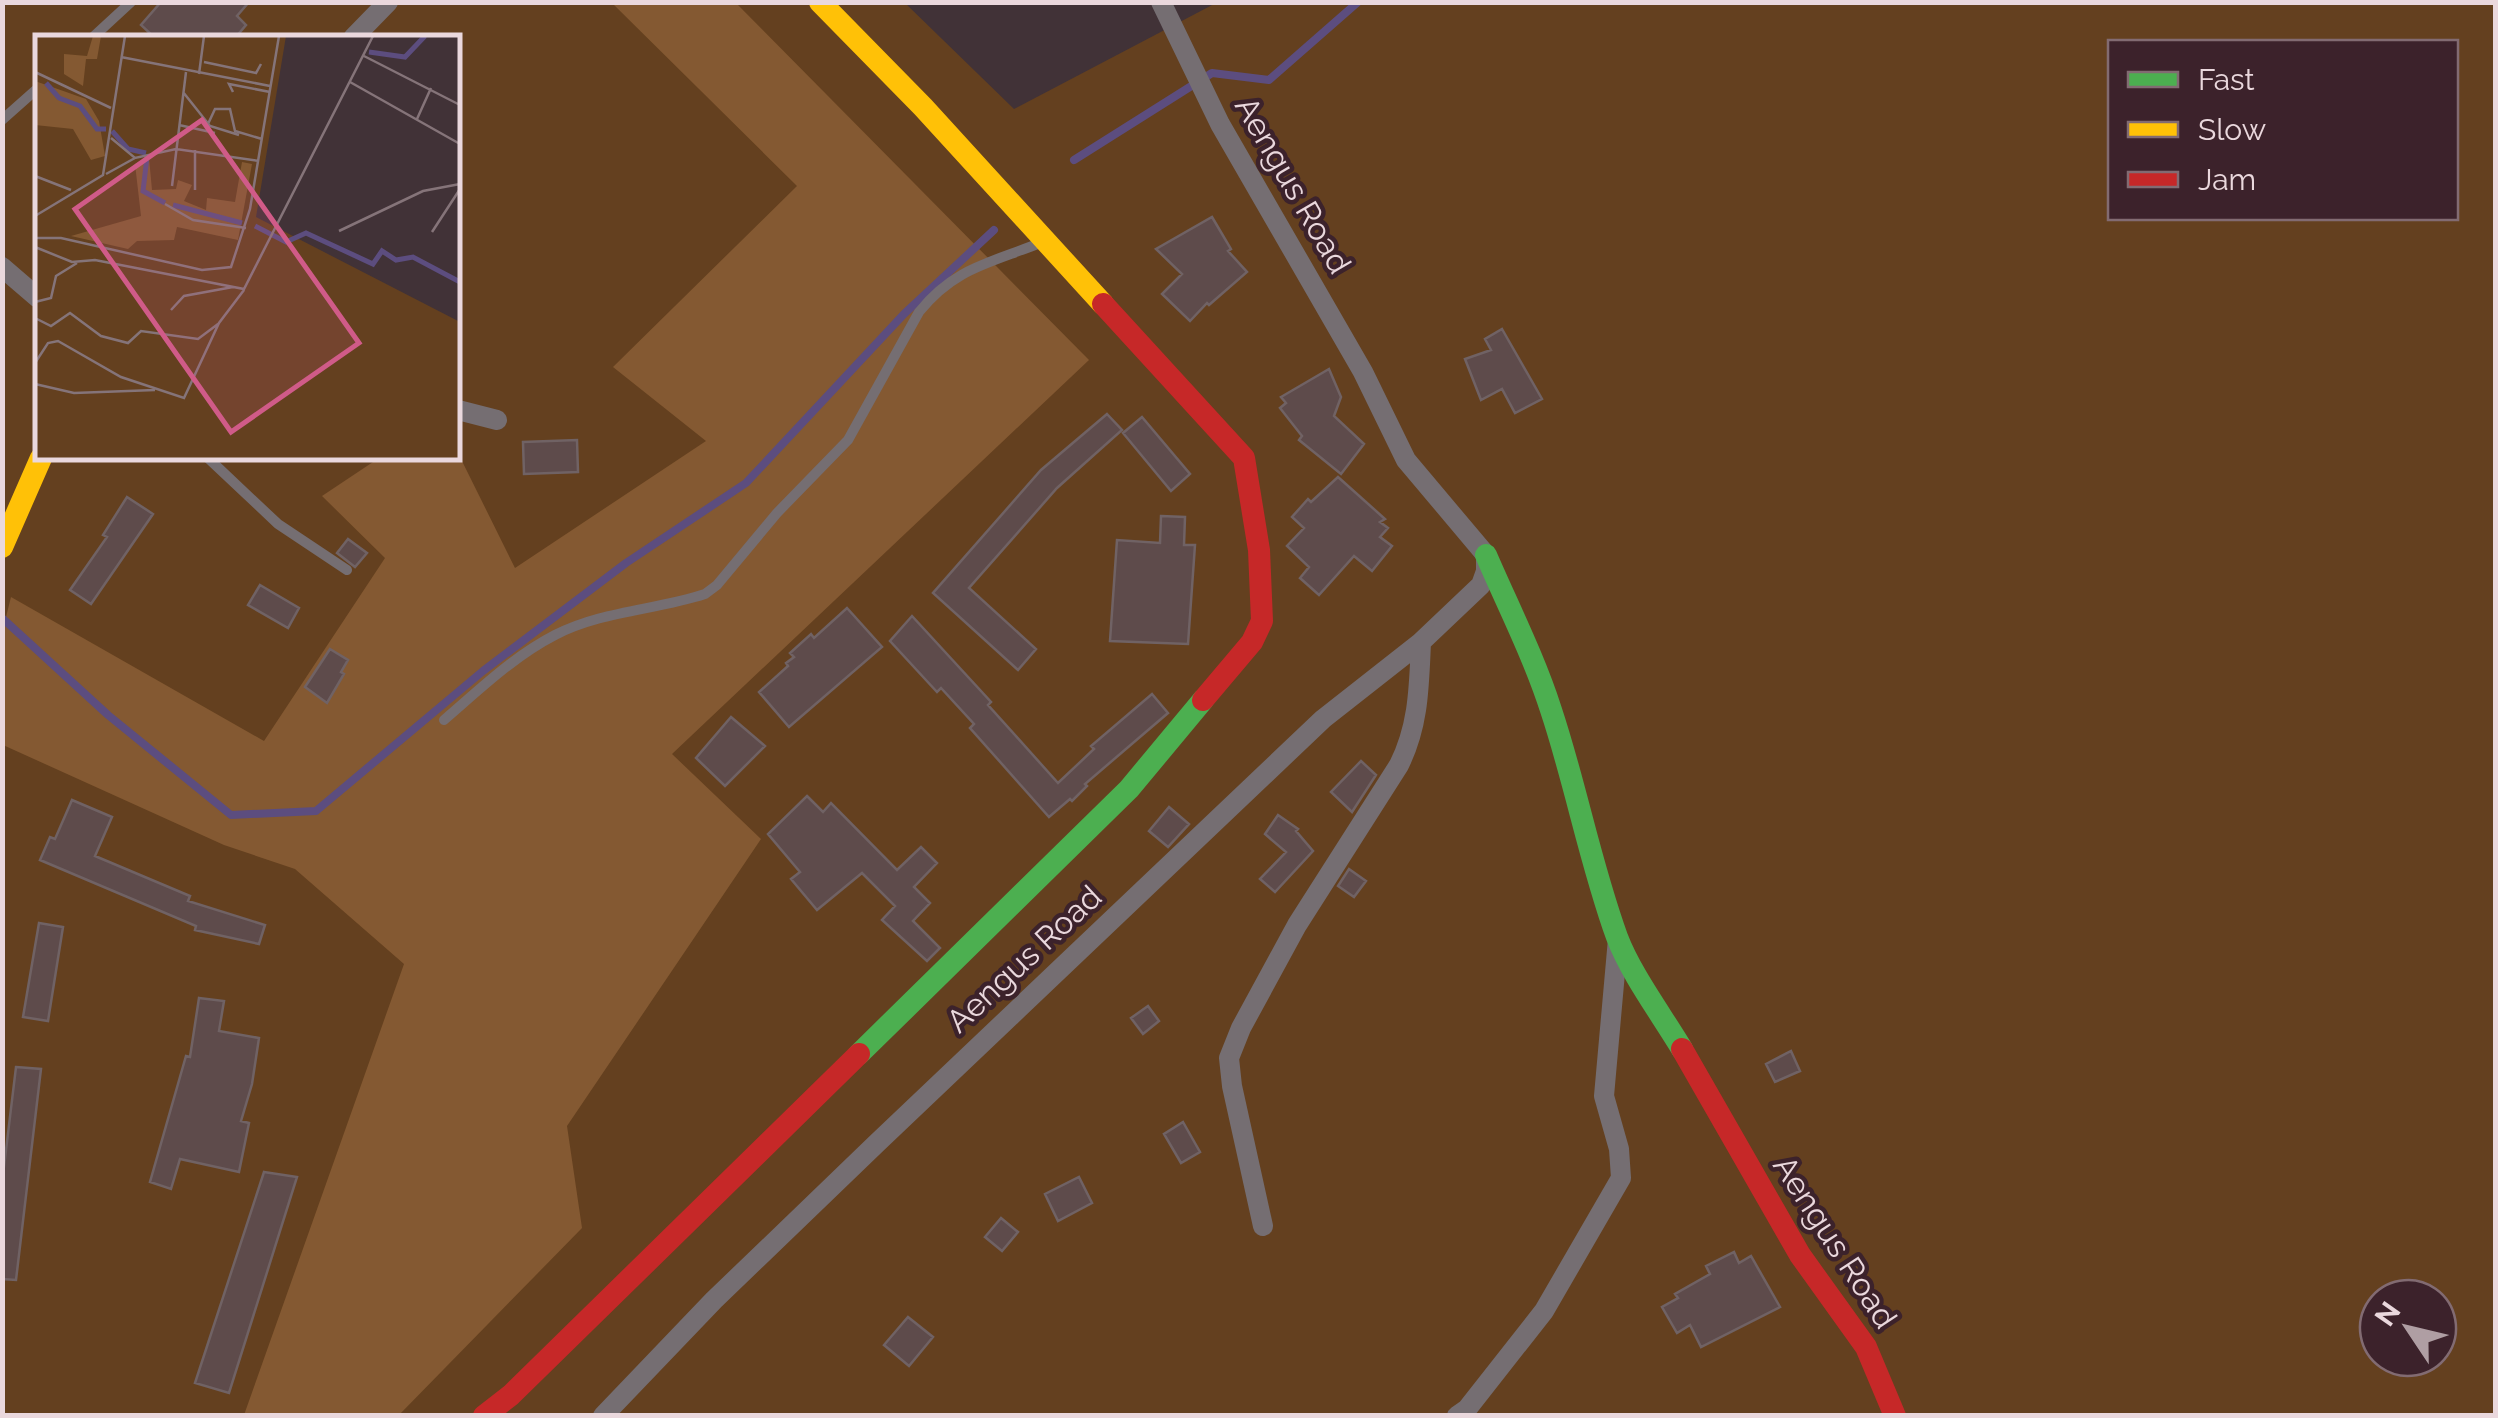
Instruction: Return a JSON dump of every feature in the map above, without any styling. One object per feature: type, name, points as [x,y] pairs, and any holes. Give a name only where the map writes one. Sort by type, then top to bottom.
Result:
[{"type":"street","points":[[356,35],[388,2]]},
{"type":"street","points":[[484,1416],[511,1395],[1129,789],[1252,642],[1262,621],[1259,550],[1244,458],[922,106],[820,2]]},
{"type":"street","name":"Aengus Road","points":[[1160,2],[1207,98],[1362,372],[1406,460],[1486,555],[1550,708],[1596,880],[1618,938],[1800,1255],[1866,1347],[1895,1416]]},
{"type":"street","points":[[2,267],[35,295]]},
{"type":"street","points":[[460,411],[497,420]]},
{"type":"street","points":[[2,547],[40,460]]},
{"type":"street","name":"Aengus Road","points":[[603,1416],[714,1300],[1309,732],[1421,642],[1481,585],[1486,555]]},
{"type":"street","points":[[1263,1226],[1229,1058],[1296,925],[1412,740],[1418,714],[1421,642]]},
{"type":"street","points":[[1457,1416],[1544,1312],[1621,1178],[1604,1096],[1618,938]]},
{"type":"lane","points":[[95,35],[131,2]]},
{"type":"lane","points":[[2,120],[35,91]]},
{"type":"lane","points":[[444,720],[518,657],[557,634],[596,620],[705,594],[848,440],[919,312],[934,293],[951,278],[1046,241]]},
{"type":"lane","points":[[210,460],[278,524],[347,570]]},
{"type":"shaded area","points":[[3,3],[905,3],[1014,109],[1216,3],[2495,3],[2495,1415],[3,1416]]},
{"type":"shaded area","points":[[612,3],[736,3],[1089,360],[672,754],[761,839],[567,1126],[582,1228],[399,1415],[244,1415],[404,964],[295,869],[224,845],[3,745],[2,633],[11,597],[264,741],[385,558],[322,496],[376,460],[460,457],[515,568],[706,441],[613,367],[797,186]]},
{"type":"building","points":[[161,2],[249,2],[237,16],[246,25],[238,35],[152,35],[141,25]]},
{"type":"building","points":[[1212,217],[1231,249],[1228,251],[1247,272],[1190,321],[1162,294],[1182,274],[1156,249]]},
{"type":"building","points":[[1502,329],[1542,399],[1515,413],[1502,389],[1481,400],[1465,359],[1491,350],[1485,339]]},
{"type":"building","points":[[1329,369],[1341,397],[1334,416],[1364,444],[1341,474],[1299,440],[1302,436],[1280,408],[1286,403],[1281,397]]},
{"type":"building","points":[[1107,414],[1122,430],[1057,488],[969,588],[1036,649],[1018,670],[933,593],[1041,470]]},
{"type":"building","points":[[1142,417],[1190,474],[1171,491],[1123,433]]},
{"type":"building","points":[[577,440],[578,472],[524,474],[523,442]]},
{"type":"building","points":[[1338,477],[1385,519],[1380,522],[1388,528],[1380,537],[1392,546],[1372,571],[1354,556],[1319,595],[1300,578],[1309,567],[1287,546],[1304,528],[1292,517],[1308,499],[1311,502]]},
{"type":"building","points":[[127,497],[153,514],[91,604],[70,590],[107,537],[103,535]]},
{"type":"building","points":[[1161,516],[1185,517],[1184,545],[1195,545],[1188,644],[1110,641],[1117,540],[1160,543]]},
{"type":"building","points":[[348,539],[367,553],[355,567],[337,553]]},
{"type":"building","points":[[260,585],[299,608],[288,628],[248,605]]},
{"type":"building","points":[[847,608],[882,647],[789,727],[759,692],[788,666],[786,663],[794,657],[790,653],[811,634],[814,638]]},
{"type":"building","points":[[912,616],[1058,783],[1094,749],[1091,746],[1152,694],[1168,713],[1085,784],[1072,801],[1049,817],[970,728],[974,724],[941,688],[937,692],[890,641]]},
{"type":"building","points":[[330,649],[348,660],[327,703],[305,687]]},
{"type":"building","points":[[731,717],[765,746],[725,786],[696,758]]},
{"type":"building","points":[[1361,761],[1376,775],[1352,812],[1331,792]]},
{"type":"building","points":[[807,796],[823,812],[831,803],[897,870],[921,847],[937,863],[914,887],[930,903],[913,921],[940,948],[927,961],[882,920],[895,906],[862,873],[817,910],[791,879],[800,872],[768,834]]},
{"type":"building","points":[[72,800],[112,817],[95,856],[190,896],[188,901],[265,925],[259,944],[195,930],[196,926],[40,860],[50,837],[55,839]]},
{"type":"building","points":[[1169,807],[1189,824],[1168,847],[1149,831]]},
{"type":"building","points":[[1278,815],[1298,829],[1313,851],[1275,892],[1260,879],[1286,852],[1265,834]]},
{"type":"building","points":[[1349,869],[1366,881],[1354,897],[1338,886]]},
{"type":"building","points":[[39,923],[63,927],[48,1021],[23,1017]]},
{"type":"building","points":[[199,998],[224,1001],[219,1031],[259,1038],[241,1121],[249,1123],[239,1172],[180,1159],[171,1189],[150,1182],[186,1056],[190,1057]]},
{"type":"building","points":[[1148,1006],[1159,1021],[1143,1034],[1131,1018]]},
{"type":"building","points":[[1791,1051],[1800,1071],[1775,1082],[1766,1064]]},
{"type":"building","points":[[16,1067],[41,1069],[16,1280],[2,1279],[2,1183]]},
{"type":"building","points":[[1183,1122],[1200,1152],[1181,1163],[1164,1134]]},
{"type":"building","points":[[264,1172],[297,1177],[229,1393],[195,1383]]},
{"type":"building","points":[[1079,1177],[1092,1203],[1058,1221],[1045,1194]]},
{"type":"building","points":[[1001,1218],[1018,1232],[1002,1251],[985,1237]]},
{"type":"building","points":[[1734,1252],[1739,1263],[1751,1256],[1780,1307],[1701,1347],[1690,1325],[1677,1333],[1662,1307],[1678,1298],[1675,1294],[1710,1274],[1706,1266]]},
{"type":"building","points":[[908,1317],[933,1337],[909,1366],[884,1345]]},
{"type":"waterway","points":[[1074,160],[1212,73],[1269,80],[1358,2]]},
{"type":"waterway","points":[[2,618],[108,715],[231,815],[316,811],[483,671],[626,563],[746,483],[904,314],[994,230]]},
{"type":"traffic: fast","points":[[1486,555],[1544,690],[1617,937],[1682,1049]]},
{"type":"traffic: fast","points":[[859,1054],[1129,789],[1203,700]]},
{"type":"traffic: slow","points":[[820,2],[923,107],[1103,304]]},
{"type":"traffic: slow","points":[[2,547],[40,460]]},
{"type":"traffic: jam","points":[[1103,304],[1244,458],[1259,550],[1262,621],[1252,642],[1203,700]]},
{"type":"traffic: jam","points":[[1682,1049],[1800,1255],[1866,1347],[1895,1416]]},
{"type":"traffic: jam","points":[[484,1416],[511,1395],[859,1054]]}]
